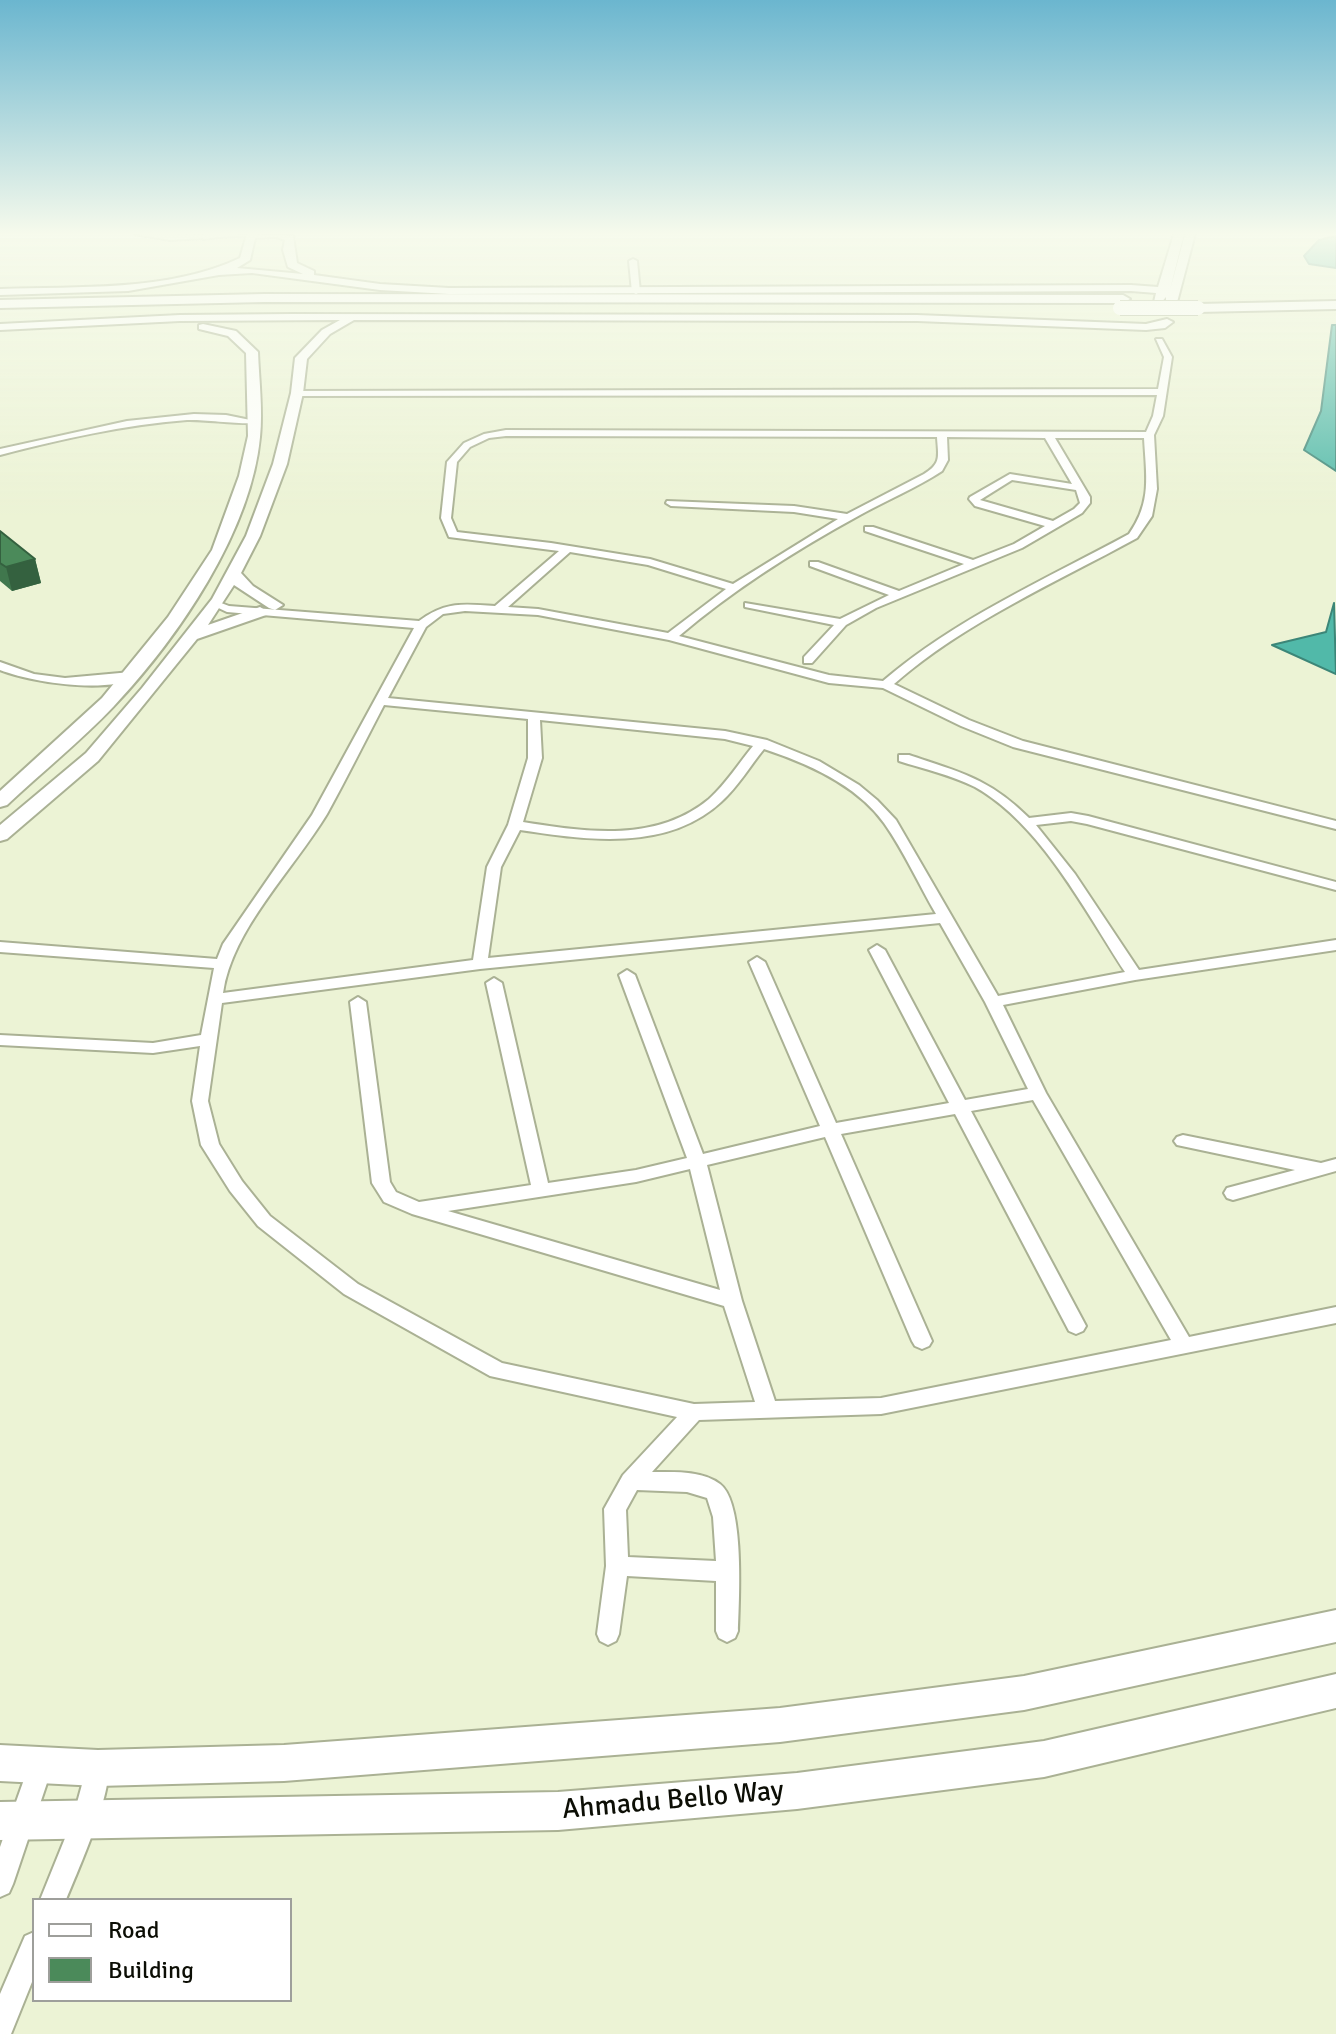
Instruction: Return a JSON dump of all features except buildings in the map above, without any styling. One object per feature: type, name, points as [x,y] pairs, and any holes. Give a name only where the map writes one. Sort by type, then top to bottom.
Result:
[{"type":"main road","points":[[0,1763],[98,1768],[284,1763],[780,1725],[1024,1693],[1336,1626]]},
{"type":"main road","name":"Ahmadu Bello Way","points":[[12,1822],[558,1811],[797,1791],[1044,1759],[1336,1691]]},
{"type":"street","points":[[0,801],[108,702],[131,676],[219,550],[246,476],[255,418],[251,393],[252,352],[232,333],[211,329]]},
{"type":"street","points":[[0,835],[92,757],[194,635],[216,604],[234,575],[280,464],[297,393],[301,358],[332,329]]},
{"type":"street","points":[[1135,329],[1154,334]]},
{"type":"street","points":[[886,685],[918,657],[978,620],[1133,536],[1147,516],[1152,489],[1149,435],[1158,416],[1168,357],[1154,334],[1155,329]]},
{"type":"street","points":[[1154,334],[1160,329]]},
{"type":"street","points":[[297,393],[1163,392]]},
{"type":"street","points":[[0,452],[139,422],[255,418]]},
{"type":"street","points":[[735,588],[650,562],[453,535],[446,518],[452,462],[460,449],[487,436],[506,433],[1149,435]]},
{"type":"street","points":[[670,637],[735,588],[848,517],[939,469],[943,460],[942,436]]},
{"type":"street","points":[[808,660],[842,623],[897,594],[1018,546],[1085,503],[1085,497],[1049,436]]},
{"type":"street","points":[[1054,525],[979,504],[974,499],[1010,477],[1080,488]]},
{"type":"street","points":[[671,503],[794,509],[848,517]]},
{"type":"street","points":[[869,529],[973,564]]},
{"type":"street","points":[[498,610],[566,550]]},
{"type":"street","points":[[814,564],[897,594]]},
{"type":"street","points":[[234,575],[241,586],[268,609]]},
{"type":"street","points":[[185,602],[216,604],[227,609],[268,609],[421,625]]},
{"type":"street","points":[[749,605],[842,623]]},
{"type":"street","points":[[194,635],[268,609]]},
{"type":"street","points":[[1336,825],[1018,744],[965,723],[886,685],[818,677],[670,637],[538,612],[440,611],[421,625],[319,815],[231,944],[215,999],[200,1101],[210,1145],[236,1186],[264,1221],[351,1289],[497,1370],[694,1412],[881,1406],[1336,1315]]},
{"type":"street","points":[[0,666],[41,678],[85,684],[131,676]]},
{"type":"street","points":[[85,684],[108,702]]},
{"type":"street","points":[[382,701],[725,735],[762,743],[815,765],[869,798],[889,820],[993,1002],[1038,1093],[1183,1344]]},
{"type":"street","points":[[480,964],[494,867],[515,825],[535,758],[534,715]]},
{"type":"street","points":[[515,825],[588,836],[638,833],[667,826],[696,815],[715,800],[762,743]]},
{"type":"street","points":[[904,758],[967,779],[990,791],[1026,822],[1135,975]]},
{"type":"street","points":[[1026,822],[1071,817],[1088,820],[1336,886]]},
{"type":"street","points":[[215,999],[480,964],[945,918]]},
{"type":"street","points":[[993,1002],[1135,975],[1336,945]]},
{"type":"street","points":[[0,947],[223,964]]},
{"type":"street","points":[[877,950],[1076,1326]]},
{"type":"street","points":[[757,962],[922,1341]]},
{"type":"street","points":[[627,975],[697,1161],[732,1301],[768,1410]]},
{"type":"street","points":[[494,983],[541,1192]]},
{"type":"street","points":[[358,1002],[381,1183],[390,1197],[418,1209],[732,1301]]},
{"type":"street","points":[[0,1040],[153,1048],[209,1039]]},
{"type":"street","points":[[418,1209],[636,1176],[830,1130],[1038,1093]]},
{"type":"street","points":[[1183,1141],[1328,1167]]},
{"type":"street","points":[[1233,1193],[1328,1167]]},
{"type":"street","points":[[608,1634],[617,1566],[615,1509],[631,1481],[694,1412]]},
{"type":"street","points":[[631,1481],[696,1484],[715,1492],[725,1512],[727,1631]]},
{"type":"street","points":[[617,1566],[726,1571]]},
{"type":"street","points":[[0,1884],[12,1822],[41,1765]]},
{"type":"street","points":[[54,1898],[85,1821],[98,1768]]},
{"type":"street","points":[[0,2027],[32,1950]]},
{"type":"water","points":[[1331,329],[1336,329],[1336,471],[1304,450],[1321,411]]},
{"type":"water","points":[[1334,603],[1336,674],[1272,645],[1326,632]]}]
